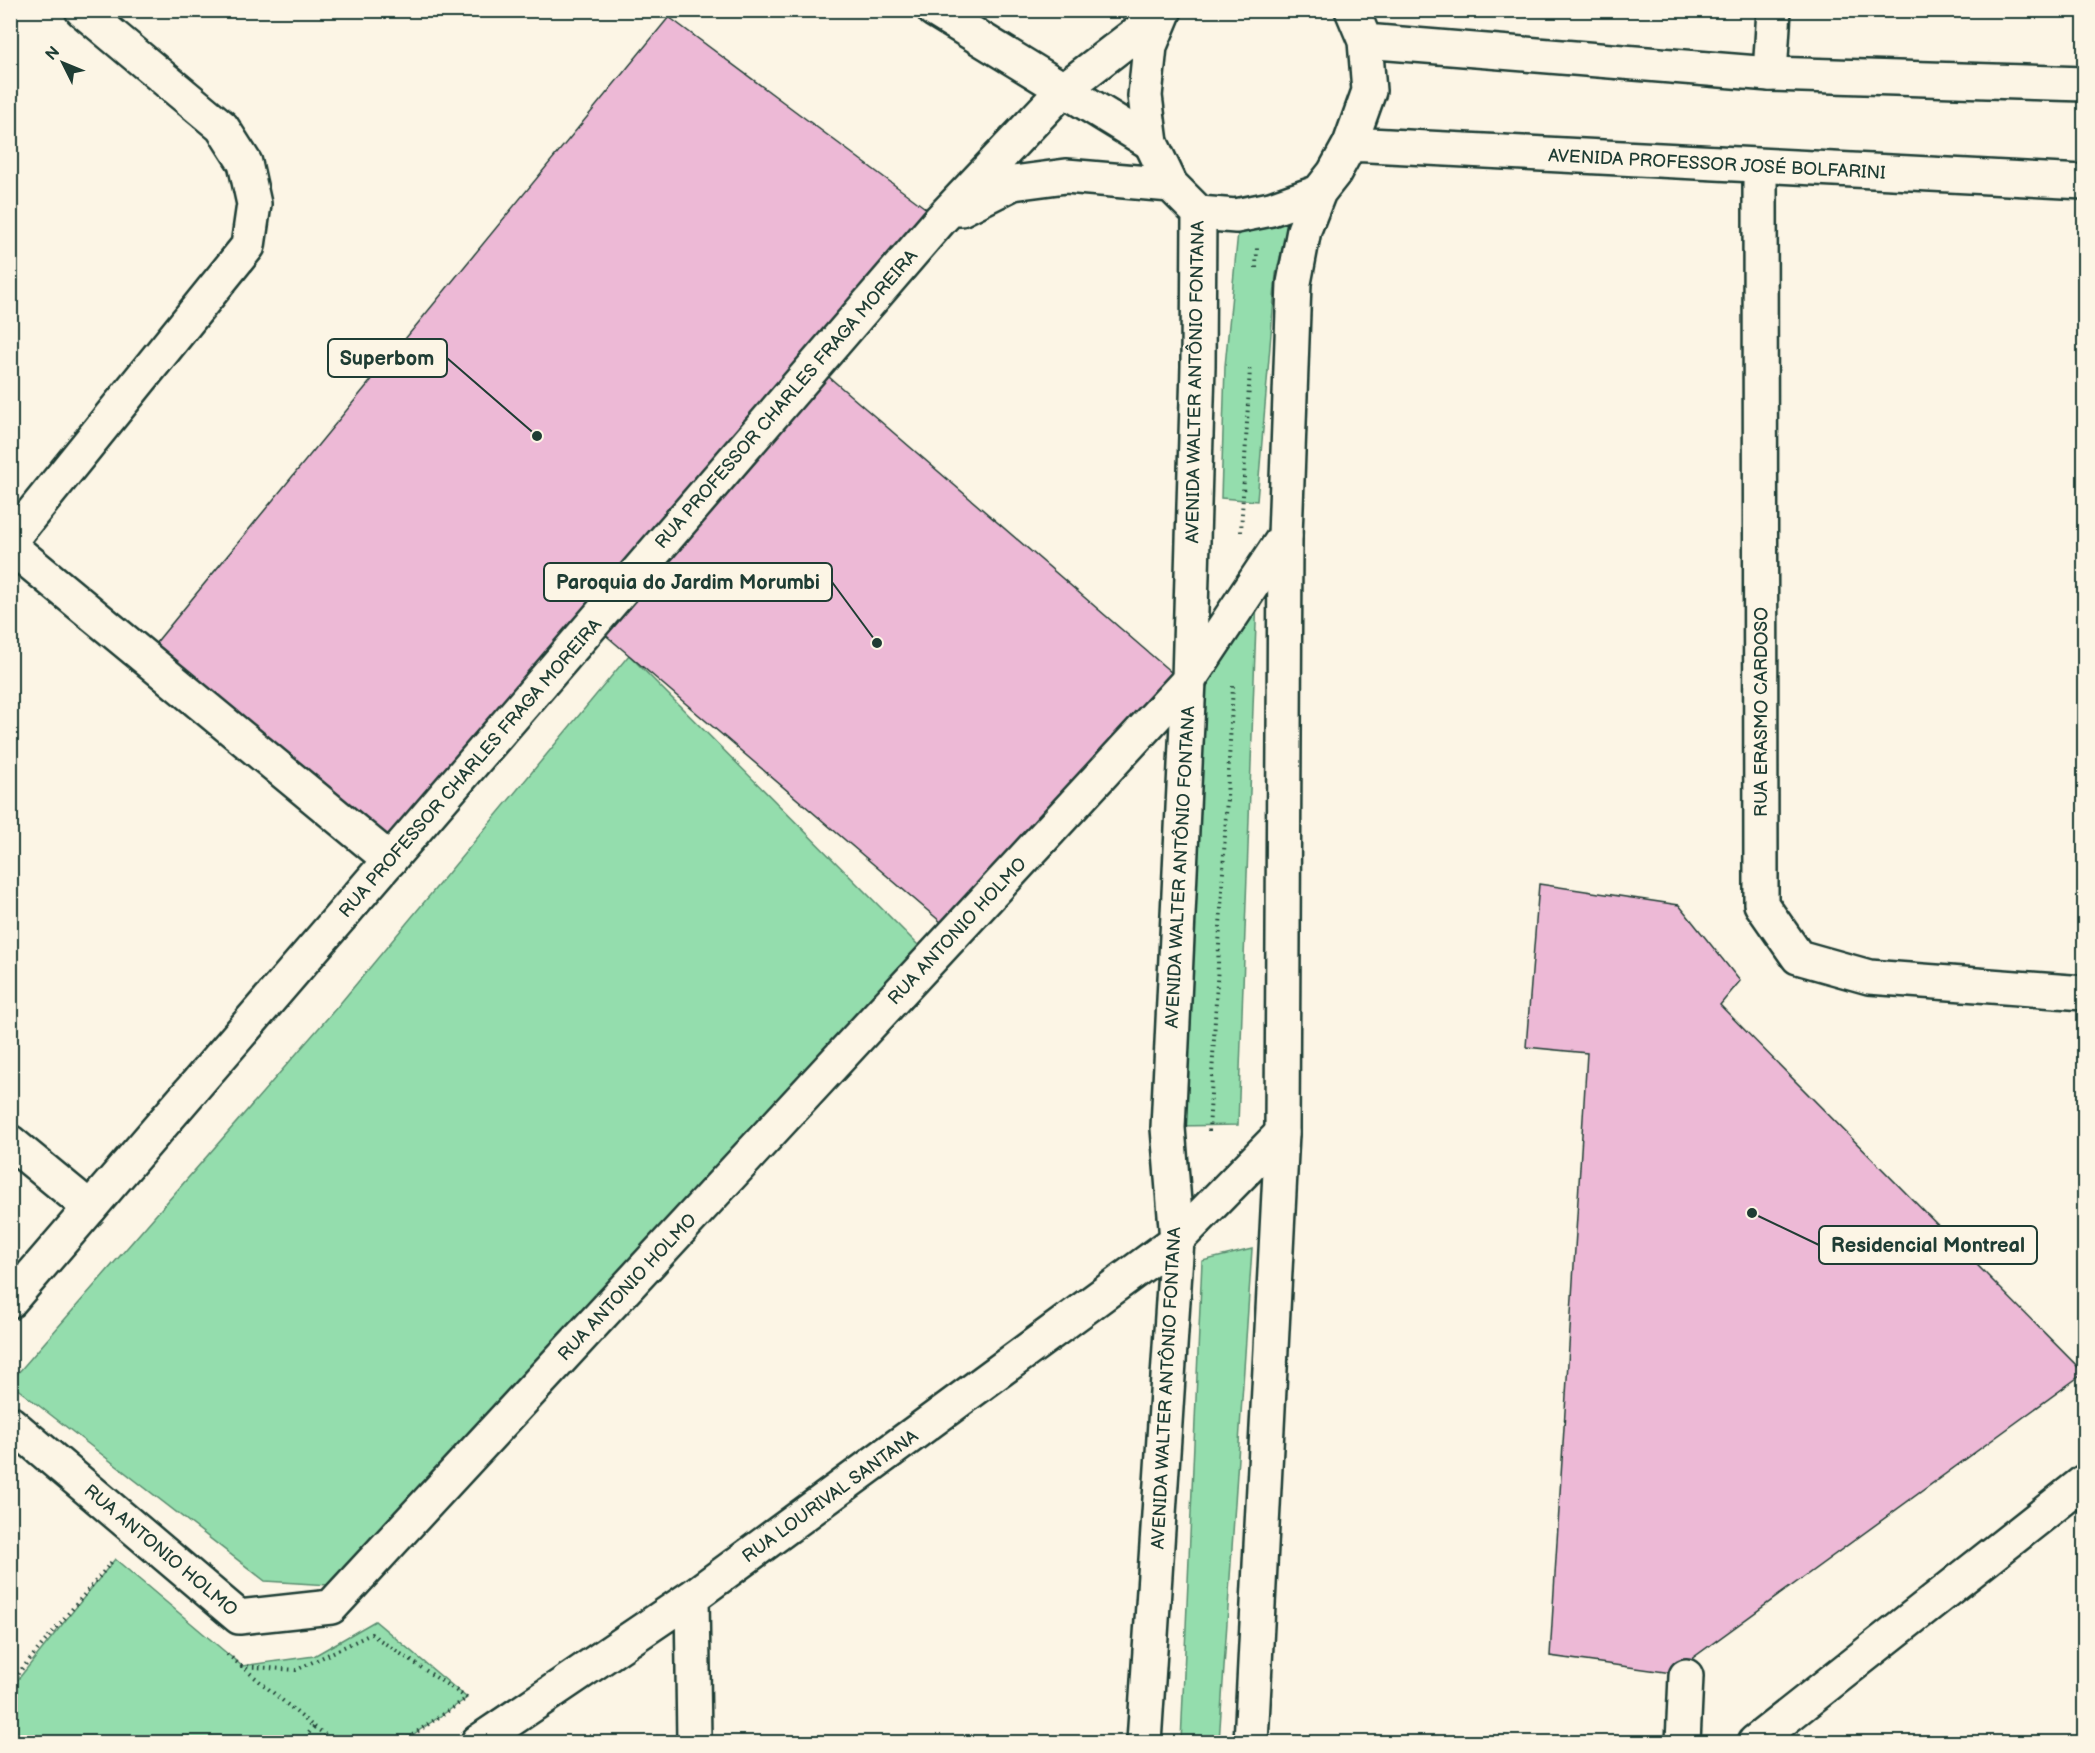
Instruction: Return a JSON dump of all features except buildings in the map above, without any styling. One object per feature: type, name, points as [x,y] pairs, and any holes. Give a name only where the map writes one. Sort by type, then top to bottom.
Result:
[{"type":"street","points":[[82,10],[222,127],[245,163],[254,204],[248,246],[10,543],[390,860]]},
{"type":"street","points":[[934,10],[1152,143]]},
{"type":"street","points":[[1251,1743],[1282,1133],[1285,536],[1294,283],[1304,230],[1319,192],[1334,173],[1350,144],[1369,91],[1365,41],[1352,10]]},
{"type":"street","points":[[1770,74],[1774,10]]},
{"type":"street","name":"RUA PROFESSOR CHARLES FRAGA MOREIRA","points":[[10,1301],[940,219],[1063,90],[1164,11]]},
{"type":"street","name":"AVENIDA WALTER ANTÔNIO FONTANA","points":[[1144,1743],[1177,1240],[1168,1128],[1189,680],[1198,366],[1199,213],[1171,185],[1152,143],[1145,96],[1150,46],[1164,11]]},
{"type":"street","points":[[1365,41],[1770,74],[2085,84]]},
{"type":"street","name":"AVENIDA PROFESSOR JOSÉ BOLFARINI","points":[[1350,144],[2085,182]]},
{"type":"street","name":"RUA ERASMO CARDOSO","points":[[1760,166],[1761,904],[1798,957],[1828,966],[1869,977],[2085,993]]},
{"type":"street","points":[[940,219],[1013,183],[1066,176],[1171,185]]},
{"type":"street","points":[[1199,213],[1236,216],[1271,209],[1319,192]]},
{"type":"street","name":"RUA ANTONIO HOLMO","points":[[10,1423],[239,1617],[330,1607],[1189,680],[1285,536]]},
{"type":"street","name":"RUA LOURIVAL SANTANA","points":[[478,1743],[692,1597],[1177,1240],[1282,1133]]},
{"type":"street","points":[[10,1142],[90,1209]]},
{"type":"street","points":[[1755,1743],[2085,1482]]},
{"type":"street","points":[[692,1597],[694,1743]]},
{"type":"street","points":[[1683,1743],[1686,1677]]},
{"type":"path","points":[[1256,273],[1257,237]]},
{"type":"path","points":[[1241,536],[1251,357]]},
{"type":"path","points":[[1208,1141],[1233,679]]},
{"type":"path","points":[[10,1683],[115,1559]]},
{"type":"path","points":[[336,1743],[241,1666],[296,1670],[371,1634],[467,1698],[402,1743]]},
{"type":"path","points":[[301,1743],[314,1727]]},
{"type":"green space","points":[[1289,220],[1276,274],[1257,501],[1221,498],[1225,366],[1238,232]]},
{"type":"green space","points":[[1257,596],[1238,1125],[1177,1126],[1208,664]]},
{"type":"green space","points":[[629,655],[920,947],[329,1585],[265,1581],[11,1384],[11,1381],[338,1006]]},
{"type":"green space","points":[[1252,1249],[1219,1742],[1181,1742],[1202,1261]]},
{"type":"green space","points":[[115,1559],[242,1666],[314,1656],[375,1621],[467,1698],[402,1742],[11,1742],[11,1688]]},
{"type":"place","name":"Superbom","points":[[537,436]]},
{"type":"place","name":"Paroquia do Jardim Morumbi","points":[[877,643]]},
{"type":"place","name":"Residencial Montreal","points":[[1752,1213]]}]
